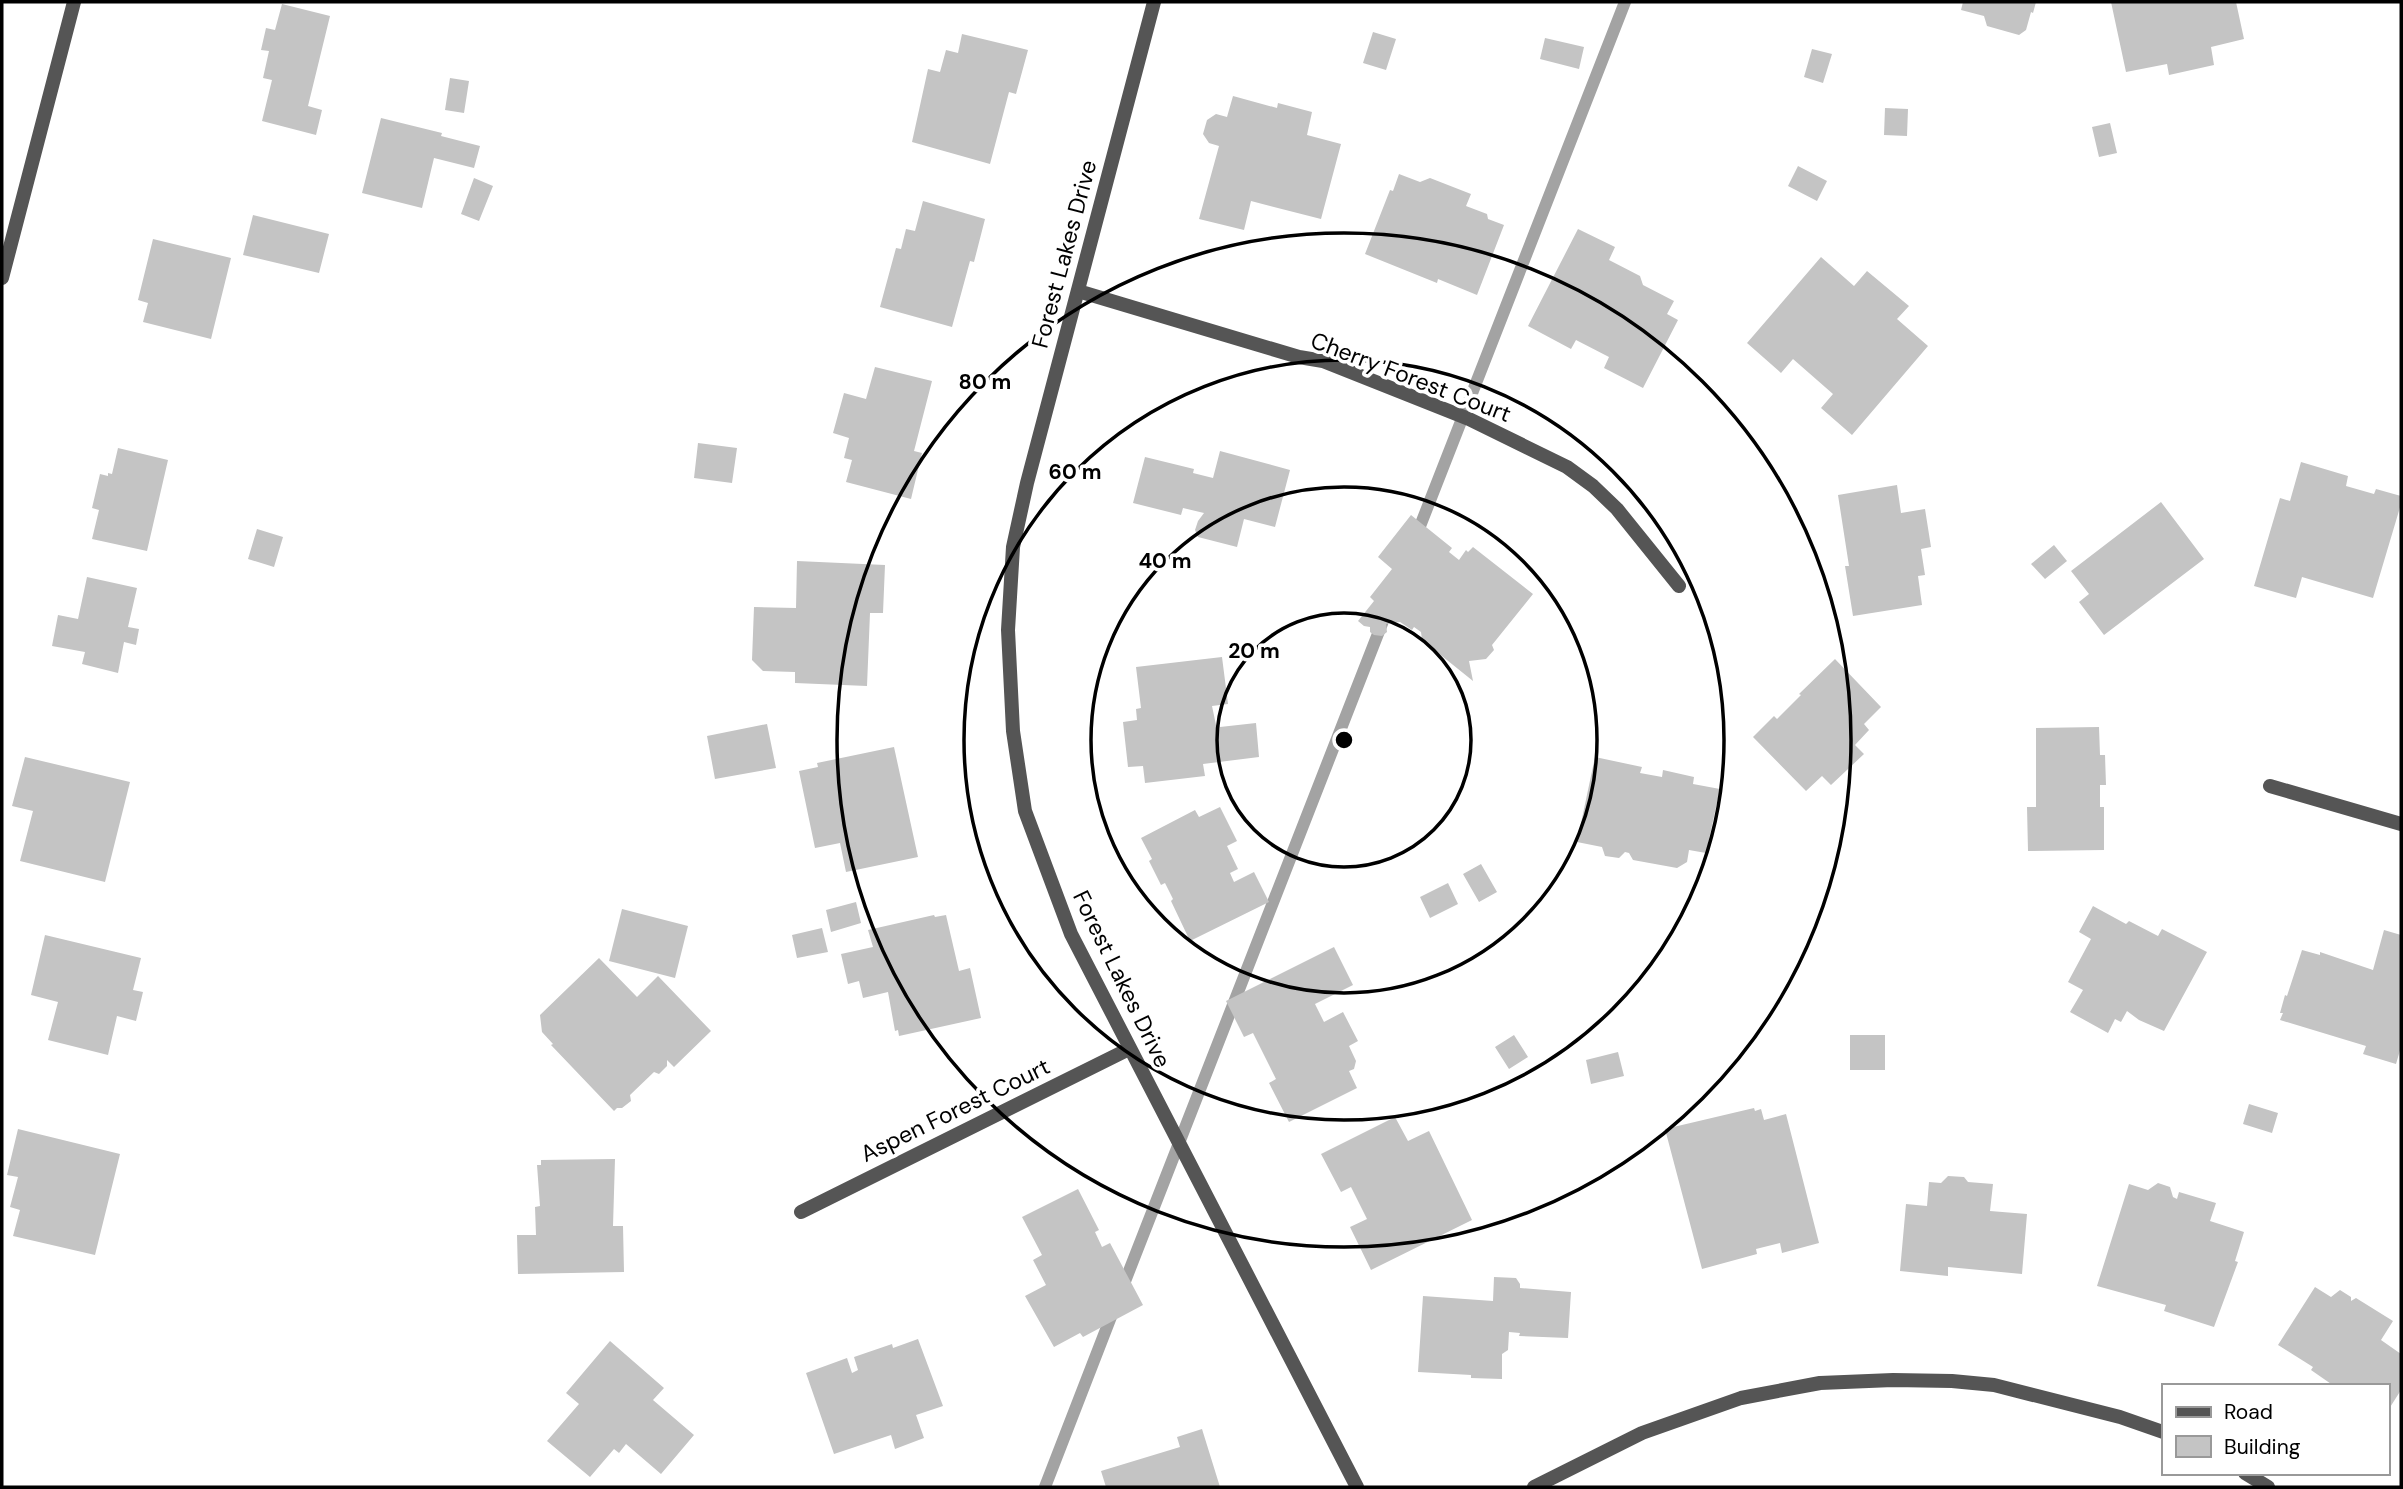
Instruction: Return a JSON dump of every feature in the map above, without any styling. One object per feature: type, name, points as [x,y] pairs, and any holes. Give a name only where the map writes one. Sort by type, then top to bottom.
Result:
[{"type":"street","points":[[2,278],[74,2]]},
{"type":"street","name":"Forest Lakes Drive","points":[[1154,2],[1027,483],[1013,547],[1008,630],[1013,732],[1025,811],[1070,934],[1357,1487]]},
{"type":"street","name":"Cherry Forest Court","points":[[1079,291],[1299,357],[1323,361],[1469,419],[1567,467],[1593,486],[1617,509],[1679,586]]},
{"type":"street","points":[[2270,786],[2401,824]]},
{"type":"street","name":"Aspen Forest Court","points":[[800,1212],[1129,1049]]},
{"type":"street","points":[[1534,1487],[1655,1429],[1741,1398],[1820,1383],[1893,1380],[1994,1385],[2120,1417],[2162,1432]]},
{"type":"street","points":[[2248,1475],[2268,1487]]},
{"type":"building","points":[[1963,2],[2036,2],[2026,30],[2019,35],[1987,26],[1984,16],[1961,10]]},
{"type":"building","points":[[2111,2],[2236,2],[2244,39],[2211,47],[2214,65],[2169,75],[2167,64],[2126,72]]},
{"type":"building","points":[[282,4],[330,16],[308,106],[322,110],[316,135],[262,121],[272,80],[263,78],[269,51],[261,50],[266,28],[275,30]]},
{"type":"building","points":[[1373,32],[1396,39],[1386,70],[1363,63]]},
{"type":"building","points":[[962,34],[1028,50],[1016,94],[1009,92],[990,164],[912,142],[928,69],[940,72],[946,50],[958,53]]},
{"type":"building","points":[[1545,38],[1584,47],[1579,69],[1540,59]]},
{"type":"building","points":[[1812,49],[1832,54],[1823,83],[1804,77]]},
{"type":"building","points":[[450,78],[469,81],[464,113],[445,110]]},
{"type":"building","points":[[1233,96],[1277,108],[1278,103],[1312,112],[1307,135],[1341,144],[1321,219],[1251,201],[1244,230],[1199,219],[1219,146],[1209,143],[1203,134],[1207,120],[1216,114],[1227,117]]},
{"type":"building","points":[[1885,108],[1908,109],[1907,136],[1884,135]]},
{"type":"building","points":[[381,118],[442,133],[441,136],[480,146],[474,168],[434,158],[422,208],[362,193]]},
{"type":"building","points":[[2110,123],[2117,153],[2099,157],[2092,127]]},
{"type":"building","points":[[1798,166],[1827,181],[1817,201],[1788,186]]},
{"type":"building","points":[[1399,174],[1420,182],[1430,178],[1471,194],[1466,206],[1487,214],[1488,219],[1504,225],[1477,295],[1438,279],[1437,283],[1365,254]]},
{"type":"building","points":[[474,178],[493,186],[479,221],[461,214]]},
{"type":"building","points":[[923,201],[985,219],[952,327],[880,307],[896,248],[901,249],[906,229],[915,231]]},
{"type":"building","points":[[253,215],[329,234],[319,273],[243,255]]},
{"type":"building","points":[[1578,229],[1615,247],[1609,260],[1640,276],[1643,285],[1674,301],[1667,314],[1678,320],[1643,388],[1604,368],[1609,357],[1576,340],[1571,349],[1528,326]]},
{"type":"building","points":[[153,239],[231,258],[211,339],[143,322],[148,303],[138,300]]},
{"type":"building","points":[[1821,257],[1854,286],[1867,271],[1909,306],[1897,319],[1928,346],[1852,435],[1821,408],[1833,394],[1793,359],[1781,373],[1747,343]]},
{"type":"building","points":[[875,367],[932,381],[914,451],[922,453],[911,499],[846,482],[852,460],[844,458],[849,438],[833,433],[844,393],[866,399]]},
{"type":"building","points":[[698,443],[737,448],[732,483],[694,478]]},
{"type":"building","points":[[118,448],[168,460],[147,551],[92,539],[99,510],[92,508],[100,474],[112,474]]},
{"type":"building","points":[[1220,451],[1290,470],[1275,527],[1244,519],[1237,547],[1198,537],[1195,530],[1204,513],[1183,508],[1181,515],[1133,503],[1145,457],[1194,469],[1193,473],[1213,478]]},
{"type":"building","points":[[2301,462],[2348,476],[2346,486],[2374,494],[2376,489],[2401,496],[2401,504],[2373,598],[2302,577],[2296,598],[2254,586],[2280,498],[2290,501]]},
{"type":"building","points":[[1897,485],[1901,513],[1925,509],[1931,547],[1921,549],[1925,575],[1918,576],[1922,605],[1853,616],[1845,566],[1849,566],[1838,495]]},
{"type":"building","points":[[2161,502],[2204,559],[2104,635],[2079,602],[2089,594],[2071,571]]},
{"type":"building","points":[[1411,515],[1452,548],[1449,552],[1459,560],[1466,550],[1468,552],[1473,547],[1533,594],[1492,645],[1494,650],[1486,659],[1469,661],[1473,681],[1422,640],[1421,632],[1414,627],[1412,630],[1400,622],[1386,624],[1387,632],[1382,636],[1374,635],[1370,632],[1370,627],[1358,621],[1374,601],[1370,597],[1392,569],[1378,557]]},
{"type":"building","points":[[257,529],[283,537],[274,567],[248,559]]},
{"type":"building","points":[[2054,545],[2067,561],[2045,579],[2031,564]]},
{"type":"building","points":[[797,561],[885,565],[883,613],[870,613],[867,686],[795,683],[795,672],[763,671],[752,660],[754,607],[796,608]]},
{"type":"building","points":[[87,577],[137,588],[128,627],[139,629],[136,645],[124,642],[118,673],[82,664],[85,652],[52,646],[58,615],[78,619]]},
{"type":"building","points":[[1222,657],[1228,704],[1212,706],[1216,725],[1220,727],[1256,723],[1259,757],[1203,764],[1205,776],[1145,783],[1143,766],[1128,767],[1123,722],[1137,720],[1136,709],[1141,708],[1136,667]]},
{"type":"building","points":[[1835,659],[1881,707],[1864,724],[1869,730],[1855,745],[1864,754],[1831,785],[1822,776],[1806,791],[1753,737],[1774,716],[1777,719]]},
{"type":"building","points":[[767,724],[776,768],[715,779],[707,736]]},
{"type":"building","points":[[2099,727],[2100,755],[2105,755],[2106,785],[2100,785],[2100,807],[2104,807],[2104,850],[2028,851],[2027,807],[2036,807],[2036,728]]},
{"type":"building","points":[[894,747],[918,857],[846,872],[840,843],[815,848],[799,771],[818,767],[817,763]]},
{"type":"building","points":[[25,757],[130,782],[105,882],[20,861],[33,811],[12,806]]},
{"type":"building","points":[[1595,757],[1642,767],[1640,773],[1662,777],[1663,770],[1694,777],[1693,784],[1720,789],[1706,853],[1689,850],[1687,862],[1677,868],[1633,860],[1629,853],[1625,852],[1619,858],[1605,856],[1602,847],[1577,842]]},
{"type":"building","points":[[1220,807],[1237,841],[1227,846],[1238,869],[1230,873],[1234,882],[1254,872],[1269,902],[1190,941],[1171,901],[1173,899],[1165,883],[1161,885],[1141,838],[1195,810],[1199,817]]},
{"type":"building","points":[[1481,864],[1497,892],[1479,902],[1463,874]]},
{"type":"building","points":[[1448,883],[1458,904],[1430,918],[1420,897]]},
{"type":"building","points":[[856,902],[861,923],[831,932],[826,910]]},
{"type":"building","points":[[2093,906],[2126,924],[2129,921],[2158,936],[2162,929],[2207,952],[2164,1031],[2139,1020],[2127,1011],[2121,1022],[2115,1019],[2108,1033],[2070,1012],[2083,990],[2068,982],[2091,939],[2079,932]]},
{"type":"building","points":[[622,909],[688,926],[675,978],[609,961]]},
{"type":"building","points":[[934,915],[946,915],[959,971],[970,968],[981,1018],[899,1036],[898,1030],[895,1031],[888,992],[863,998],[859,981],[848,984],[841,954],[873,947],[868,930]]},
{"type":"building","points":[[822,928],[828,952],[797,958],[792,935]]},
{"type":"building","points":[[2384,930],[2401,935],[2401,1047],[2396,1064],[2363,1054],[2366,1046],[2280,1020],[2285,995],[2287,996],[2302,950],[2320,955],[2320,952],[2373,970]]},
{"type":"building","points":[[45,935],[141,958],[133,990],[143,992],[136,1021],[117,1016],[108,1055],[48,1040],[58,1002],[31,995]]},
{"type":"building","points":[[1334,947],[1353,985],[1315,1004],[1324,1022],[1343,1012],[1358,1041],[1349,1046],[1356,1061],[1354,1069],[1349,1071],[1357,1088],[1289,1122],[1269,1083],[1276,1079],[1253,1033],[1244,1037],[1226,1001]]},
{"type":"building","points":[[599,958],[637,997],[658,976],[711,1031],[674,1067],[667,1060],[667,1066],[659,1074],[654,1072],[630,1095],[631,1101],[614,1111],[551,1045],[553,1044],[542,1032],[540,1015]]},
{"type":"building","points":[[1514,1035],[1528,1057],[1509,1069],[1495,1047]]},
{"type":"building","points":[[1850,1035],[1885,1035],[1885,1070],[1850,1070]]},
{"type":"building","points":[[1618,1052],[1624,1076],[1591,1084],[1586,1060]]},
{"type":"building","points":[[2249,1104],[2278,1113],[2272,1133],[2243,1124]]},
{"type":"building","points":[[1754,1108],[1755,1111],[1761,1109],[1764,1120],[1786,1114],[1819,1243],[1782,1253],[1780,1243],[1756,1249],[1757,1254],[1702,1269],[1665,1129]]},
{"type":"building","points":[[1395,1117],[1408,1141],[1429,1131],[1472,1220],[1371,1270],[1350,1227],[1367,1219],[1351,1187],[1341,1192],[1321,1154]]},
{"type":"building","points":[[18,1129],[120,1154],[95,1255],[13,1236],[20,1210],[10,1207],[18,1177],[7,1175]]},
{"type":"building","points":[[615,1159],[613,1226],[623,1226],[624,1272],[518,1274],[517,1235],[536,1235],[535,1207],[540,1206],[537,1165],[541,1165],[541,1160]]},
{"type":"building","points":[[1948,1176],[1964,1177],[1968,1182],[1993,1184],[1990,1211],[2027,1214],[2022,1274],[1948,1267],[1948,1276],[1900,1271],[1906,1204],[1927,1206],[1929,1182],[1941,1183]]},
{"type":"building","points":[[2158,1183],[2170,1187],[2173,1197],[2177,1199],[2179,1192],[2216,1203],[2210,1221],[2244,1232],[2235,1261],[2238,1262],[2214,1327],[2164,1311],[2166,1305],[2097,1286],[2129,1184],[2148,1190]]},
{"type":"building","points":[[1078,1189],[1099,1230],[1095,1232],[1102,1247],[1110,1243],[1143,1305],[1083,1337],[1080,1333],[1054,1347],[1025,1296],[1046,1285],[1033,1260],[1042,1255],[1022,1217]]},
{"type":"building","points":[[1494,1277],[1516,1278],[1520,1288],[1571,1292],[1568,1338],[1519,1336],[1520,1333],[1509,1332],[1508,1350],[1502,1354],[1502,1379],[1418,1372],[1423,1296],[1493,1301]]},
{"type":"building","points":[[2315,1287],[2331,1297],[2340,1290],[2351,1297],[2351,1301],[2356,1298],[2393,1321],[2381,1340],[2401,1354],[2401,1390],[2389,1409],[2389,1384],[2331,1384],[2311,1370],[2313,1367],[2278,1345]]},
{"type":"building","points":[[918,1339],[943,1406],[916,1415],[924,1438],[895,1449],[891,1435],[834,1454],[806,1373],[847,1358],[852,1373],[858,1370],[854,1357],[892,1344],[893,1348]]},
{"type":"building","points":[[610,1341],[664,1388],[653,1400],[694,1435],[661,1474],[626,1444],[619,1453],[614,1449],[590,1477],[547,1441],[579,1404],[566,1393]]},
{"type":"building","points":[[1202,1429],[1220,1487],[1106,1487],[1101,1471],[1180,1447],[1177,1437]]},
{"type":"waterway","points":[[1415,539],[1625,2]]},
{"type":"waterway","points":[[1122,1289],[1383,621]]},
{"type":"waterway","points":[[1045,1487],[1114,1309]]}]
